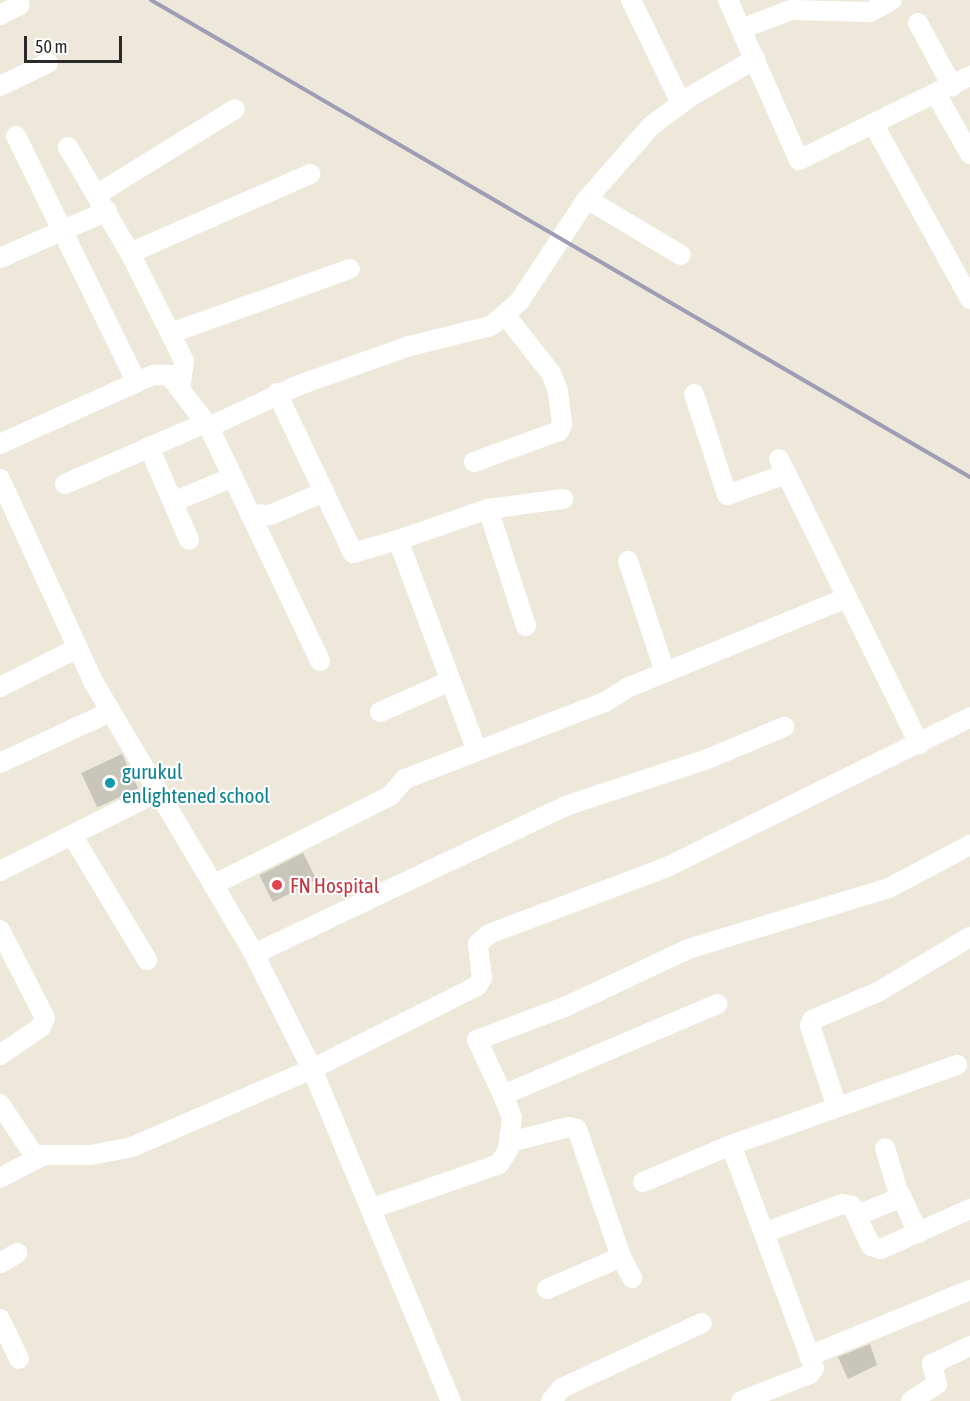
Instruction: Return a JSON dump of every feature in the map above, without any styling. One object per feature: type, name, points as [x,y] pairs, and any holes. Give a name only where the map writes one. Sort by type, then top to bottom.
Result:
[{"type":"street","points":[[631,0],[681,103]]},
{"type":"street","points":[[729,0],[799,160],[970,76]]},
{"type":"street","points":[[741,29],[791,10],[870,12],[891,0]]},
{"type":"street","points":[[0,15],[20,6]]},
{"type":"street","points":[[918,23],[970,154]]},
{"type":"street","points":[[64,484],[149,447],[281,401],[299,385],[410,346],[491,326],[506,316],[519,302],[586,200],[633,144],[681,103],[755,60]]},
{"type":"street","points":[[0,86],[48,63]]},
{"type":"street","points":[[0,258],[64,231],[235,109]]},
{"type":"street","points":[[874,125],[970,299]]},
{"type":"street","points":[[16,136],[136,381]]},
{"type":"street","points":[[69,147],[130,253],[184,361],[180,388]]},
{"type":"street","points":[[130,253],[310,174]]},
{"type":"street","points":[[586,200],[681,255]]},
{"type":"street","points":[[171,333],[350,268]]},
{"type":"street","points":[[474,462],[559,431],[562,424],[558,391],[551,373],[506,316]]},
{"type":"street","points":[[0,444],[136,381],[169,375],[207,425],[320,661]]},
{"type":"street","points":[[694,394],[727,495],[783,467],[919,744]]},
{"type":"street","points":[[281,401],[353,553],[488,509],[563,499]]},
{"type":"street","points":[[149,447],[189,540]]},
{"type":"street","points":[[173,502],[232,477]]},
{"type":"street","points":[[0,479],[110,712],[254,954],[312,1069],[373,1208],[451,1401]]},
{"type":"street","points":[[250,514],[279,512],[324,492]]},
{"type":"street","points":[[488,509],[526,626]]},
{"type":"street","points":[[398,540],[477,751]]},
{"type":"street","points":[[628,561],[665,672]]},
{"type":"street","points":[[213,885],[390,796],[405,779],[605,702],[665,672],[846,598]]},
{"type":"street","points":[[0,687],[78,648]]},
{"type":"street","points":[[380,712],[450,681]]},
{"type":"street","points":[[0,763],[110,712]]},
{"type":"street","points":[[0,1178],[50,1153],[90,1155],[132,1147],[312,1069],[477,986],[482,978],[478,944],[489,934],[665,868],[970,717]]},
{"type":"street","points":[[254,954],[565,806],[705,760],[784,727]]},
{"type":"street","points":[[0,871],[158,792]]},
{"type":"street","points":[[72,835],[147,960]]},
{"type":"street","points":[[373,1208],[500,1164],[510,1142],[512,1118],[477,1040],[567,1006],[688,949],[889,888],[970,845]]},
{"type":"street","points":[[0,930],[45,1018],[41,1027],[0,1055]]},
{"type":"street","points":[[837,1107],[810,1026],[813,1020],[878,992],[970,937]]},
{"type":"street","points":[[503,1095],[717,1004]]},
{"type":"street","points":[[643,1182],[731,1145],[957,1065]]},
{"type":"street","points":[[0,1104],[36,1158]]},
{"type":"street","points":[[510,1142],[568,1127],[577,1129],[621,1257],[632,1278]]},
{"type":"street","points":[[731,1145],[814,1368],[810,1374],[741,1401]]},
{"type":"street","points":[[885,1148],[901,1196],[918,1233]]},
{"type":"street","points":[[858,1215],[901,1196]]},
{"type":"street","points":[[764,1233],[842,1204],[852,1206],[875,1249],[918,1233],[970,1209]]},
{"type":"street","points":[[548,1289],[621,1257]]},
{"type":"street","points":[[809,1356],[970,1290]]},
{"type":"street","points":[[0,1319],[19,1359]]},
{"type":"street","points":[[551,1401],[562,1388],[702,1323]]},
{"type":"street","points":[[911,1401],[937,1384],[932,1364],[970,1346]]},
{"type":"building","name":"gurukul enlightened school","points":[[122,754],[138,788],[97,807],[81,773]]},
{"type":"building","points":[[303,853],[317,880],[273,902],[259,875]]},
{"type":"building","points":[[870,1344],[877,1365],[848,1379],[838,1357]]},
{"type":"railway","points":[[151,0],[970,477]]},
{"type":"place","name":"gurukul enlightened school","points":[[110,783]]},
{"type":"place","name":"FN Hospital","points":[[277,885]]}]
